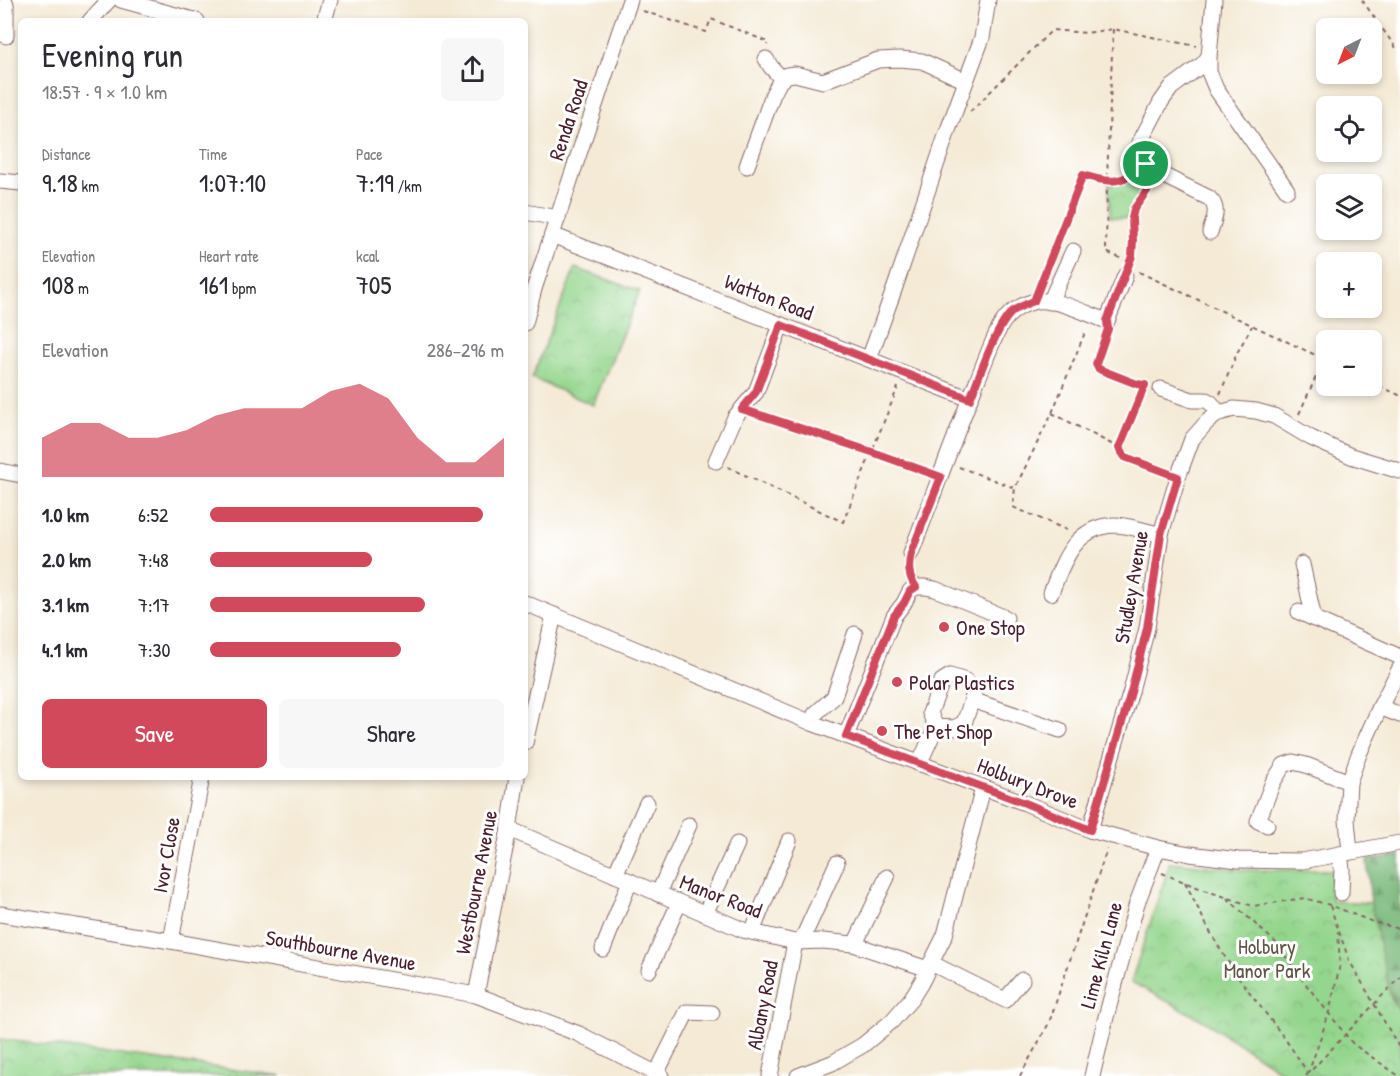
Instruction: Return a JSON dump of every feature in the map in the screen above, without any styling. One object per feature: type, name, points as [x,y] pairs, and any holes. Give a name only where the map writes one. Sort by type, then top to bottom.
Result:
[{"type":"street","points":[[93,18],[109,0]]},
{"type":"street","points":[[121,0],[186,18]]},
{"type":"street","points":[[325,18],[330,0]]},
{"type":"street","points":[[869,359],[982,38],[988,0]]},
{"type":"street","points":[[1214,0],[1209,72],[1216,89],[1287,190]]},
{"type":"street","points":[[6,36],[3,3],[21,5]]},
{"type":"street","name":"Renda Road","points":[[528,312],[629,3]]},
{"type":"street","points":[[1209,51],[1203,64],[1171,88],[1161,102],[1140,142],[1139,151],[1149,167],[1209,198],[1215,204],[1216,211],[1210,232]]},
{"type":"street","points":[[766,59],[782,79]]},
{"type":"street","points":[[747,166],[773,94],[780,81],[787,75],[795,74],[823,81],[878,60],[900,59],[922,61],[966,81]]},
{"type":"street","points":[[0,181],[18,183]]},
{"type":"street","points":[[528,213],[558,218]]},
{"type":"street","name":"Watton Road","points":[[552,235],[970,399]]},
{"type":"street","points":[[1050,302],[1072,251]]},
{"type":"street","points":[[911,553],[970,399],[1003,322],[1023,305],[1043,300],[1099,319],[1127,268]]},
{"type":"street","points":[[716,461],[735,417],[756,392],[781,325]]},
{"type":"street","points":[[1161,389],[1192,400],[1206,400],[1217,410],[1256,411],[1274,416],[1311,438],[1351,456],[1400,471]]},
{"type":"street","name":"Studley Avenue","points":[[1090,830],[1131,692],[1147,628],[1161,534],[1178,477],[1192,439],[1217,410]]},
{"type":"street","points":[[0,471],[18,474]]},
{"type":"street","points":[[1051,593],[1065,557],[1082,537],[1100,528],[1115,525],[1161,534]]},
{"type":"street","points":[[1302,564],[1314,619]]},
{"type":"street","points":[[846,736],[894,616],[910,591],[916,587],[935,589],[1006,618]]},
{"type":"street","name":"Holbury Drove","points":[[528,604],[812,723],[1090,830],[1190,855],[1238,860],[1302,861],[1400,843]]},
{"type":"street","points":[[1299,612],[1400,657]]},
{"type":"street","points":[[528,730],[554,615]]},
{"type":"street","points":[[812,723],[815,714],[834,697],[855,634]]},
{"type":"street","points":[[1341,892],[1349,782],[1380,707],[1400,668]]},
{"type":"street","points":[[920,764],[936,727],[930,713],[942,681],[950,676],[966,681],[975,694],[964,723],[954,728],[936,727]]},
{"type":"street","points":[[972,700],[1060,730]]},
{"type":"street","points":[[1380,707],[1400,715]]},
{"type":"street","points":[[1267,825],[1258,821],[1277,774],[1284,765],[1293,762],[1306,765],[1349,782]]},
{"type":"street","name":"Ivor Close","points":[[171,941],[201,780]]},
{"type":"street","name":"Westbourne Avenue","points":[[476,995],[517,780]]},
{"type":"street","points":[[798,1076],[832,1063],[863,1046],[892,1021],[921,983],[945,935],[983,788]]},
{"type":"street","points":[[615,875],[647,803]]},
{"type":"street","points":[[658,894],[689,825]]},
{"type":"street","name":"Manor Road","points":[[509,828],[743,930],[798,942],[823,941],[855,944],[929,966],[1005,1000],[1022,980]]},
{"type":"street","points":[[752,932],[789,841]]},
{"type":"street","points":[[705,914],[737,844]]},
{"type":"street","name":"Lime Kiln Lane","points":[[1092,1076],[1137,903],[1158,848]]},
{"type":"street","name":"Albany Road","points":[[770,1076],[798,942],[837,863]]},
{"type":"street","points":[[855,944],[886,877]]},
{"type":"street","points":[[603,949],[630,881]]},
{"type":"street","points":[[649,970],[679,903]]},
{"type":"street","name":"Southbourne Avenue","points":[[0,914],[171,941],[476,995],[579,1034],[658,1075]]},
{"type":"street","points":[[658,1075],[687,1012],[712,1013]]},
{"type":"path","points":[[1362,0],[1396,48],[1400,49]]},
{"type":"path","points":[[629,3],[706,32],[711,20],[768,42],[764,51],[766,59]]},
{"type":"path","points":[[1113,29],[1106,252],[1127,268],[1316,356]]},
{"type":"path","points":[[970,113],[1052,30],[1086,33],[1113,29],[1209,51]]},
{"type":"path","points":[[1034,301],[1083,175],[1117,180],[1127,178],[1149,167],[1152,178],[1149,188],[1134,209],[1132,218],[1133,249],[1127,268]]},
{"type":"path","points":[[1082,537],[1013,507],[1015,488],[1099,319],[1108,329],[1097,358],[1098,368],[1137,384],[1161,389]]},
{"type":"path","points":[[1217,410],[1216,404],[1237,352],[1252,326]]},
{"type":"path","points":[[716,461],[843,522],[904,373]]},
{"type":"path","points":[[1292,427],[1316,378]]},
{"type":"path","points":[[1119,448],[1145,385]]},
{"type":"path","points":[[1382,387],[1400,394]]},
{"type":"path","points":[[742,409],[872,452],[1015,488]]},
{"type":"path","points":[[1052,413],[1119,448],[1125,457],[1178,477]]},
{"type":"path","points":[[1020,1076],[1049,1023],[1111,835]]},
{"type":"path","points":[[1150,868],[1253,906],[1304,898],[1400,929]]},
{"type":"path","points":[[1185,882],[1222,953],[1295,1052],[1307,1075]]},
{"type":"path","points":[[1226,897],[1276,944],[1353,1044],[1399,1076]]},
{"type":"path","points":[[1330,905],[1349,960],[1400,1049]]},
{"type":"path","points":[[1307,1075],[1329,1013],[1340,965],[1338,929]]},
{"type":"path","points":[[1307,1075],[1400,977]]},
{"type":"green space","points":[[1138,174],[1146,180],[1147,185],[1133,204],[1127,218],[1110,217],[1109,184],[1125,182]]},
{"type":"green space","points":[[575,268],[640,291],[593,405],[532,378]]},
{"type":"green space","points":[[1400,855],[1400,1013],[1384,978],[1379,958],[1367,860]]},
{"type":"green space","name":"Holbury Manor Park","points":[[1170,862],[1244,870],[1331,870],[1332,901],[1371,903],[1391,999],[1400,1012],[1400,1076],[1276,1076],[1279,1070],[1206,1022],[1131,982]]},
{"type":"green space","points":[[0,1039],[267,1074],[282,1076],[0,1076]]},
{"type":"place","name":"One Stop","points":[[944,627]]},
{"type":"place","name":"Polar Plastics","points":[[897,682]]},
{"type":"place","name":"The Pet Shop","points":[[882,731]]},
{"type":"route","points":[[1146,164],[1152,170],[1152,178],[1149,188],[1134,209],[1132,256],[1107,321],[1108,329],[1096,364],[1101,370],[1145,385],[1119,448],[1125,457],[1178,477],[1161,534],[1147,628],[1131,692],[1090,830],[1025,803],[846,736],[894,616],[910,591],[916,587],[908,565],[941,477],[742,409],[756,392],[781,325],[970,399],[1003,322],[1012,312],[1034,301],[1083,175],[1117,180],[1127,178],[1146,164]]}]
